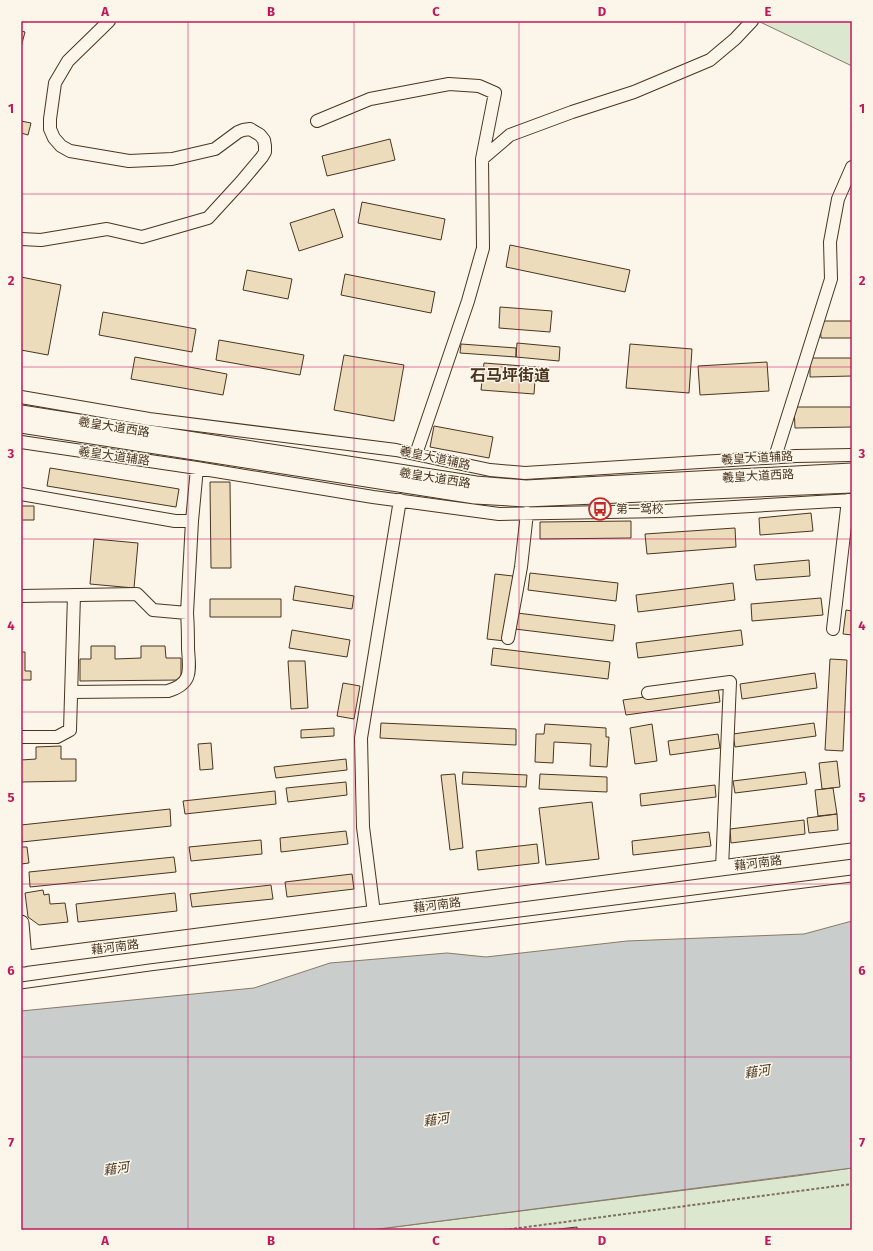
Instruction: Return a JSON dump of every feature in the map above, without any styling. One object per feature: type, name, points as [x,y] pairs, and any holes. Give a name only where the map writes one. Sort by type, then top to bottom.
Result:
[{"type":"main road","name":"羲皇大道西路","points":[[21,413],[476,484],[526,488],[852,471]]},
{"type":"main road","name":"羲皇大道西路","points":[[21,425],[475,496],[526,499],[852,485]]},
{"type":"main road","name":"藉河南路","points":[[22,959],[852,851]]},
{"type":"main road","points":[[21,923],[22,959]]},
{"type":"street","points":[[21,239],[41,240],[107,229],[142,237],[208,218],[241,182],[265,152],[264,140],[260,135],[250,129],[238,132],[216,149],[172,159],[129,161],[70,151],[61,146],[54,138],[50,129],[55,83],[68,61],[109,21]]},
{"type":"street","points":[[482,159],[510,135],[572,112],[634,92],[710,60],[735,39],[752,21]]},
{"type":"street","points":[[317,121],[370,99],[449,84],[479,86],[494,93],[482,159],[483,248],[468,301],[416,454]]},
{"type":"street","points":[[775,457],[831,279],[831,235],[838,200],[852,167]]},
{"type":"street","name":"羲皇大道辅路","points":[[21,397],[149,419],[396,450],[490,470],[525,472],[775,457],[852,455]]},
{"type":"street","name":"羲皇大道辅路","points":[[21,442],[499,514],[665,511],[850,500]]},
{"type":"street","points":[[71,692],[168,691],[179,687],[187,678],[190,667],[187,613],[192,521],[197,468]]},
{"type":"street","points":[[21,494],[175,521],[192,521]]},
{"type":"street","points":[[374,913],[363,827],[361,738],[400,500]]},
{"type":"street","points":[[833,629],[850,500]]},
{"type":"street","points":[[508,638],[521,567],[527,513]]},
{"type":"street","points":[[21,596],[137,594],[153,610],[187,613]]},
{"type":"street","points":[[21,737],[57,737],[70,730],[74,595]]},
{"type":"street","points":[[648,693],[730,682],[722,868]]},
{"type":"path","points":[[504,1230],[852,1184]]},
{"type":"green space","points":[[758,21],[852,21],[852,66]]},
{"type":"green space","points":[[852,1168],[852,1230],[371,1230],[796,1176]]},
{"type":"water","name":"藉河","points":[[852,921],[852,1168],[371,1230],[21,1230],[21,1011],[254,988],[330,963],[447,953],[486,957],[627,941],[804,934]]},
{"type":"building","points":[[21,31],[25,32],[21,47]]},
{"type":"building","points":[[21,121],[31,123],[28,135],[21,133]]},
{"type":"building","points":[[390,139],[395,160],[327,176],[322,156]]},
{"type":"building","points":[[362,202],[445,219],[441,240],[358,223]]},
{"type":"building","points":[[334,209],[343,237],[299,251],[290,223]]},
{"type":"building","points":[[510,245],[630,270],[625,292],[506,267]]},
{"type":"building","points":[[247,270],[292,279],[288,299],[243,290]]},
{"type":"building","points":[[345,274],[435,292],[431,313],[341,295]]},
{"type":"building","points":[[21,277],[61,285],[48,355],[21,350]]},
{"type":"building","points":[[500,307],[552,311],[550,332],[499,328]]},
{"type":"building","points":[[103,312],[196,329],[192,352],[99,335]]},
{"type":"building","points":[[820,321],[852,321],[852,338],[821,338]]},
{"type":"building","points":[[219,340],[304,355],[300,375],[216,360]]},
{"type":"building","points":[[517,343],[560,347],[559,361],[516,357]]},
{"type":"building","points":[[461,344],[516,348],[516,357],[460,353]]},
{"type":"building","points":[[630,344],[692,349],[689,393],[626,388]]},
{"type":"building","points":[[344,355],[404,365],[394,421],[334,410]]},
{"type":"building","points":[[135,357],[227,374],[223,395],[131,379]]},
{"type":"building","points":[[810,358],[852,358],[852,376],[810,377]]},
{"type":"building","points":[[767,362],[769,391],[700,395],[698,366]]},
{"type":"building","points":[[484,363],[536,367],[534,394],[481,390]]},
{"type":"building","points":[[794,407],[852,407],[852,427],[795,428]]},
{"type":"building","points":[[434,426],[493,437],[489,458],[430,447]]},
{"type":"building","points":[[50,468],[179,489],[176,507],[47,486]]},
{"type":"building","points":[[210,482],[230,482],[231,568],[211,568]]},
{"type":"building","points":[[21,506],[34,506],[34,520],[21,520]]},
{"type":"building","points":[[811,513],[813,531],[760,535],[759,518]]},
{"type":"building","points":[[631,521],[631,538],[540,539],[540,522]]},
{"type":"building","points":[[735,528],[736,547],[647,554],[645,534]]},
{"type":"building","points":[[94,539],[138,543],[134,588],[90,584]]},
{"type":"building","points":[[809,560],[810,576],[756,580],[754,565]]},
{"type":"building","points":[[530,573],[618,583],[616,601],[528,590]]},
{"type":"building","points":[[495,574],[513,576],[505,641],[487,639]]},
{"type":"building","points":[[733,583],[735,600],[638,612],[636,595]]},
{"type":"building","points":[[295,586],[354,596],[352,609],[293,600]]},
{"type":"building","points":[[821,598],[823,615],[752,621],[751,604]]},
{"type":"building","points":[[210,599],[281,599],[281,617],[210,617]]},
{"type":"building","points":[[846,610],[852,611],[852,635],[843,634]]},
{"type":"building","points":[[517,613],[615,625],[613,641],[515,629]]},
{"type":"building","points":[[292,630],[350,640],[347,657],[289,648]]},
{"type":"building","points":[[741,630],[743,645],[638,658],[636,643]]},
{"type":"building","points":[[91,646],[115,646],[115,659],[141,658],[141,646],[165,646],[166,658],[181,658],[181,680],[80,681],[80,659],[91,659]]},
{"type":"building","points":[[493,648],[610,662],[608,679],[491,665]]},
{"type":"building","points":[[21,652],[25,652],[25,671],[31,671],[31,680],[21,680]]},
{"type":"building","points":[[830,659],[847,660],[843,751],[825,750]]},
{"type":"building","points":[[288,661],[305,661],[308,708],[291,709]]},
{"type":"building","points":[[815,673],[817,688],[742,699],[740,684]]},
{"type":"building","points":[[343,683],[360,686],[354,719],[337,716]]},
{"type":"building","points":[[718,687],[720,702],[626,715],[623,700]]},
{"type":"building","points":[[381,723],[516,729],[516,745],[380,738]]},
{"type":"building","points":[[814,723],[816,736],[735,747],[733,734]]},
{"type":"building","points":[[545,724],[606,728],[606,737],[609,737],[607,767],[590,766],[591,744],[554,742],[553,763],[535,762],[536,734],[544,734]]},
{"type":"building","points":[[652,724],[657,761],[635,764],[630,728]]},
{"type":"building","points":[[334,728],[334,736],[301,738],[301,730]]},
{"type":"building","points":[[718,734],[720,748],[670,755],[668,741]]},
{"type":"building","points":[[211,743],[213,769],[200,770],[198,744]]},
{"type":"building","points":[[61,746],[61,759],[76,759],[76,781],[21,782],[21,760],[36,759],[36,747]]},
{"type":"building","points":[[346,759],[347,770],[276,778],[274,767]]},
{"type":"building","points":[[837,761],[840,787],[822,789],[819,763]]},
{"type":"building","points":[[463,772],[527,775],[526,787],[462,784]]},
{"type":"building","points":[[805,772],[807,784],[735,793],[733,781]]},
{"type":"building","points":[[455,774],[463,848],[450,850],[441,775]]},
{"type":"building","points":[[540,774],[607,777],[607,792],[539,789]]},
{"type":"building","points":[[346,782],[347,795],[288,802],[286,788]]},
{"type":"building","points":[[715,785],[716,797],[641,806],[640,794]]},
{"type":"building","points":[[833,788],[837,814],[818,816],[815,790]]},
{"type":"building","points":[[275,791],[276,804],[185,814],[183,801]]},
{"type":"building","points":[[592,802],[599,859],[546,865],[539,808]]},
{"type":"building","points":[[170,809],[171,826],[22,842],[21,825]]},
{"type":"building","points":[[837,814],[838,830],[809,833],[807,818]]},
{"type":"building","points":[[804,820],[805,834],[731,843],[730,829]]},
{"type":"building","points":[[346,831],[348,844],[281,852],[280,838]]},
{"type":"building","points":[[709,832],[711,846],[633,855],[632,841]]},
{"type":"building","points":[[261,840],[262,854],[191,861],[189,847]]},
{"type":"building","points":[[537,844],[539,863],[478,870],[476,851]]},
{"type":"building","points":[[21,847],[27,847],[29,863],[21,864]]},
{"type":"building","points":[[174,857],[176,872],[30,887],[29,872]]},
{"type":"building","points":[[352,874],[354,889],[287,897],[285,882]]},
{"type":"building","points":[[271,885],[273,899],[192,907],[190,894]]},
{"type":"building","points":[[43,890],[44,895],[49,894],[50,904],[65,903],[68,922],[39,925],[28,917],[25,893]]},
{"type":"building","points":[[175,893],[177,911],[78,922],[76,904]]},
{"type":"building","points":[[577,1227],[577,1230],[550,1230]]},
{"type":"tram line","points":[[21,982],[149,964],[852,875]]},
{"type":"tram line","points":[[21,989],[150,971],[852,882]]},
{"type":"place","name":"第一驾校","points":[[600,509]]},
{"type":"district","name":"石马坪街道","points":[[510,375]]}]
